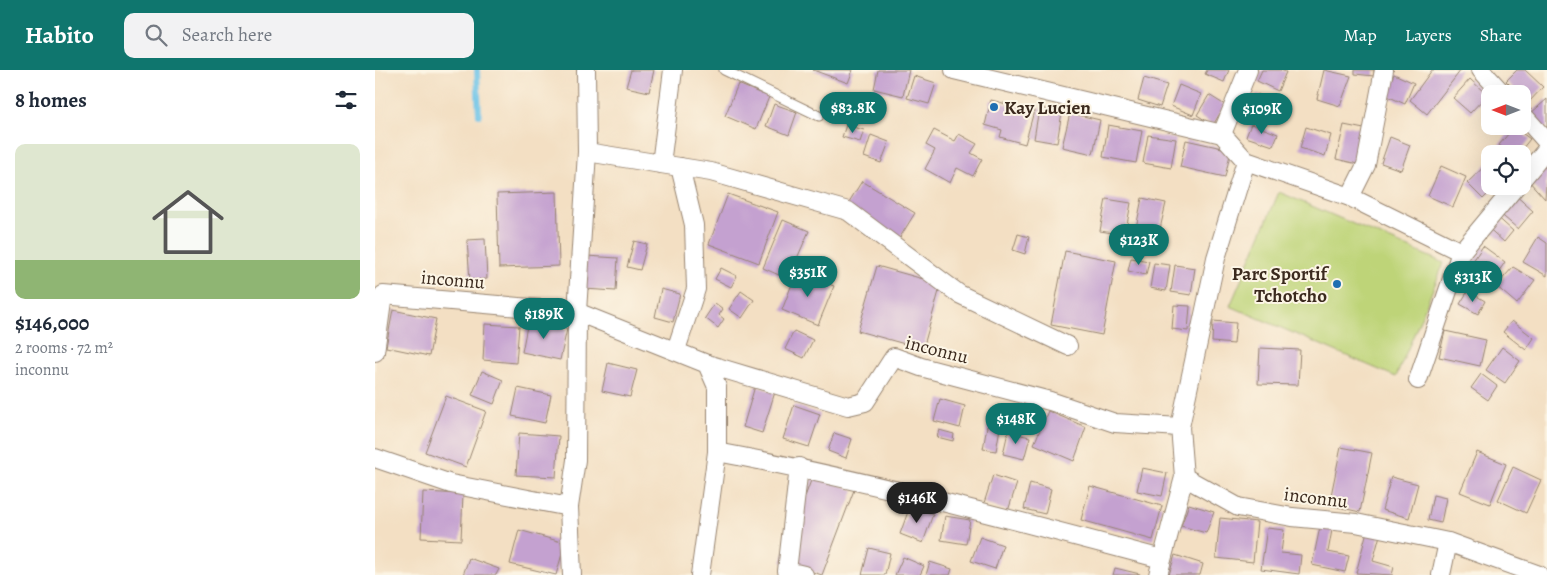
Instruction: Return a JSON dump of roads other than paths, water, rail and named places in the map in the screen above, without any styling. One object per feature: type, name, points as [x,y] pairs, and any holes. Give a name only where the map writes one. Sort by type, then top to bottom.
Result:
[{"type":"street","points":[[572,575],[569,507],[576,460],[577,312],[587,152],[586,70]]},
{"type":"street","points":[[661,164],[673,70]]},
{"type":"street","points":[[954,70],[1222,134],[1246,161],[1350,197],[1461,252]]},
{"type":"street","points":[[1222,134],[1248,70]]},
{"type":"street","points":[[1350,197],[1366,165],[1383,70]]},
{"type":"street","points":[[1481,70],[1495,85]]},
{"type":"street","points":[[1531,124],[1547,142]]},
{"type":"street","points":[[1531,168],[1547,149]]},
{"type":"street","points":[[587,152],[711,172],[848,211],[959,294],[1068,346]]},
{"type":"street","points":[[717,452],[799,468],[998,515],[1160,567],[1184,478],[1180,427],[1188,398],[1191,373],[1216,258],[1246,161]]},
{"type":"street","points":[[676,350],[696,289],[694,225],[680,167]]},
{"type":"street","points":[[1418,380],[1461,252],[1508,195]]},
{"type":"street","name":"inconnu","points":[[375,352],[383,295],[577,312],[707,364],[848,406],[865,402],[893,357],[921,367],[1050,401],[1115,423],[1180,427]]},
{"type":"street","points":[[700,575],[717,452],[717,387],[707,364]]},
{"type":"street","points":[[375,458],[451,484],[569,507]]},
{"type":"street","points":[[793,574],[799,468]]},
{"type":"street","name":"inconnu","points":[[1184,478],[1238,507],[1292,517],[1356,523],[1448,542],[1539,575]]},
{"type":"street","points":[[1441,575],[1448,542]]},
{"type":"lane","points":[[724,70],[819,116]]},
{"type":"waterway","points":[[477,70],[479,115]]},
{"type":"place","name":"Kay Lucien","points":[[994,107]]},
{"type":"place","name":"Parc Sportif Tchotcho","points":[[1337,284]]}]
